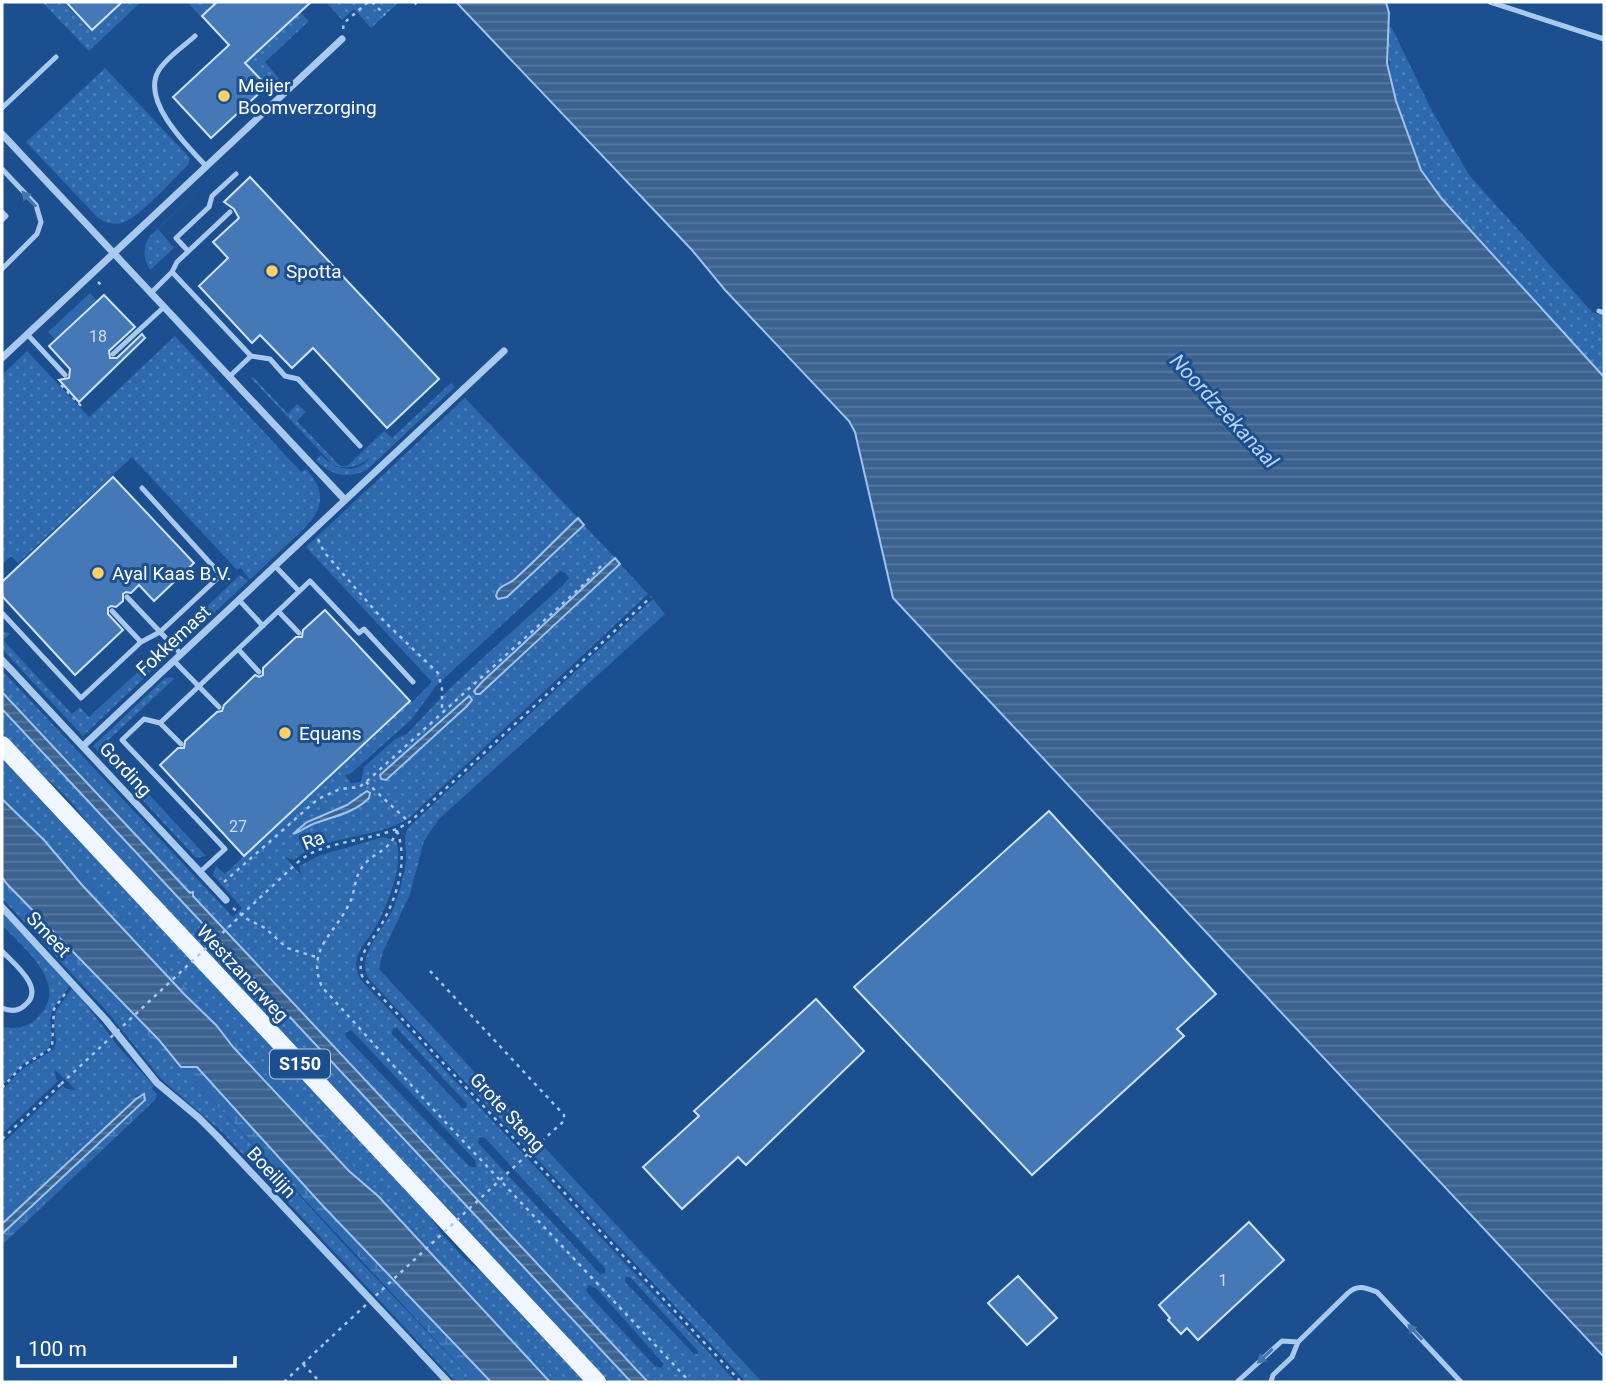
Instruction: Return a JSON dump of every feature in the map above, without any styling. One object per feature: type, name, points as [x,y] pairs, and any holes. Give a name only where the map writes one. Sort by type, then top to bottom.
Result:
[{"type":"main road","name":"Westzanerweg","points":[[2,746],[597,1382]]},
{"type":"street","points":[[2,358],[6,349],[27,334],[342,39]]},
{"type":"street","points":[[2,134],[345,500]]},
{"type":"street","name":"Fokkemast","points":[[83,746],[504,351]]},
{"type":"street","name":"Gording","points":[[2,660],[226,900]]},
{"type":"street","name":"Smeet","points":[[2,907],[74,984]]},
{"type":"street","name":"Boeilijn","points":[[74,984],[157,1083],[199,1118],[448,1382]]},
{"type":"lane","points":[[1490,2],[1604,39]]},
{"type":"lane","points":[[195,36],[160,69],[155,82],[159,103],[167,121],[206,166]]},
{"type":"lane","points":[[2,108],[56,57]]},
{"type":"lane","points":[[2,169],[36,205],[41,222],[37,234],[2,269]]},
{"type":"lane","points":[[188,251],[176,238],[209,207],[212,196],[236,174]]},
{"type":"lane","points":[[2,212],[6,216],[2,220]]},
{"type":"lane","points":[[151,293],[172,272],[177,262],[230,212]]},
{"type":"lane","points":[[172,272],[251,356],[270,359],[285,376],[298,379],[360,446]]},
{"type":"lane","points":[[113,354],[164,307]]},
{"type":"lane","points":[[27,334],[64,374]]},
{"type":"lane","points":[[229,377],[251,356]]},
{"type":"lane","points":[[2,613],[81,698],[141,642],[160,632],[221,575],[142,488]]},
{"type":"lane","points":[[275,566],[299,591]]},
{"type":"lane","points":[[160,723],[310,580],[359,633],[364,629],[413,682]]},
{"type":"lane","points":[[127,597],[181,654]]},
{"type":"lane","points":[[239,600],[262,626]]},
{"type":"lane","points":[[112,611],[141,642]]},
{"type":"lane","points":[[278,611],[299,633]]},
{"type":"lane","points":[[238,649],[259,672]]},
{"type":"lane","points":[[174,661],[219,708]]},
{"type":"lane","points":[[181,744],[160,723],[144,719],[122,740],[225,849],[200,872]]},
{"type":"lane","points":[[2,951],[28,978],[32,990],[28,1001],[20,1009],[9,1011],[2,1008]]},
{"type":"lane","points":[[1271,1382],[1273,1375],[1292,1357],[1297,1342],[1348,1293],[1354,1288],[1362,1287],[1377,1293],[1461,1382]]},
{"type":"lane","points":[[1237,1382],[1282,1341],[1297,1342]]},
{"type":"path","points":[[342,39],[344,23],[370,2],[385,15]]},
{"type":"path","points":[[414,2],[417,5]]},
{"type":"path","points":[[64,374],[56,379],[84,409]]},
{"type":"path","points":[[314,530],[324,552],[385,622],[438,673],[442,690],[442,712]]},
{"type":"path","points":[[215,888],[241,870],[318,799],[340,789],[359,787],[366,782],[602,565]]},
{"type":"path","name":"Ra","points":[[2,1139],[297,863],[313,853],[397,830],[409,822],[651,597]]},
{"type":"path","points":[[366,782],[409,822]]},
{"type":"path","points":[[397,830],[386,848],[360,869],[346,910],[323,943],[318,957],[317,973],[322,987],[690,1382]]},
{"type":"path","name":"Grote Steng","points":[[397,830],[402,850],[399,876],[385,917],[361,957],[362,976],[741,1382]]},
{"type":"path","points":[[226,900],[239,914],[262,925],[287,948],[318,957]]},
{"type":"path","points":[[284,1382],[564,1121],[564,1115],[430,971]]},
{"type":"path","points":[[2,1088],[22,1066],[52,1048],[54,1009],[74,984]]},
{"type":"path","points":[[303,1364],[320,1382]]},
{"type":"green space","points":[[42,2],[63,2],[91,31],[122,2],[141,2],[89,51]]},
{"type":"green space","points":[[187,2],[217,2],[203,15],[300,12],[309,21],[265,62],[280,80],[270,89]]},
{"type":"green space","points":[[326,2],[399,2],[371,28],[354,9],[342,20]]},
{"type":"green space","points":[[1389,27],[1392,28],[1432,111],[1469,175],[1592,312],[1604,316],[1604,377],[1442,199],[1422,172],[1396,99],[1389,63]]},
{"type":"green space","points":[[105,68],[190,158],[188,165],[148,205],[131,219],[117,224],[97,217],[26,142]]},
{"type":"green space","points":[[237,154],[158,229],[174,248],[150,270],[145,254],[149,237]]},
{"type":"green space","points":[[90,293],[96,300],[55,339],[48,332]]},
{"type":"green space","points":[[175,336],[301,472],[306,469],[319,490],[320,499],[314,517],[250,580],[241,568],[237,570],[132,457],[18,563],[11,556],[2,564],[2,375],[27,351],[89,417]]},
{"type":"green space","points":[[253,377],[288,414],[297,404],[306,412],[297,421],[340,466],[347,466],[384,431],[392,438],[451,383],[455,387],[368,469],[340,475],[328,470],[316,460],[321,455],[332,464],[251,378]],"holes":[[[371,457],[359,467],[346,469],[332,464],[353,467]]]},
{"type":"green space","points":[[465,398],[578,518],[515,579],[496,591],[507,597],[584,525],[615,558],[482,682],[474,690],[475,694],[480,694],[620,564],[648,594],[409,818],[381,830],[320,846],[294,860],[285,857],[302,876],[299,866],[318,856],[383,837],[396,841],[398,861],[393,886],[379,921],[358,954],[356,966],[360,979],[736,1382],[648,1382],[193,896],[193,891],[190,893],[2,692],[2,670],[233,917],[242,908],[213,875],[216,866],[225,874],[432,682],[306,547]],"holes":[[[560,571],[565,573],[569,578],[562,586],[450,688],[407,734],[395,739],[364,767],[361,782],[351,783],[345,775],[350,774],[411,720],[436,686]],[[469,696],[471,702],[383,780],[380,776]],[[393,1028],[397,1028],[467,1104],[466,1108],[462,1108],[392,1034]],[[351,1030],[475,1160],[476,1167],[470,1167],[345,1033]],[[479,1137],[485,1138],[605,1268],[605,1273],[600,1274],[478,1143]],[[626,1277],[630,1277],[698,1351],[698,1354],[694,1354],[625,1282]],[[589,1285],[597,1289],[663,1363],[662,1368],[655,1366],[586,1290]]]},
{"type":"green space","points":[[240,575],[248,581],[192,634],[185,627]]},
{"type":"green space","points":[[653,599],[665,614],[438,820],[424,841],[410,894],[383,952],[379,969],[762,1382],[746,1382],[369,979],[366,970],[368,952],[389,917],[399,891],[406,860],[405,840],[408,828]]},
{"type":"green space","points":[[2,632],[11,633],[3,640],[72,714],[80,707],[89,717],[154,657],[160,663],[83,736],[2,649]]},
{"type":"green space","points":[[165,678],[174,679],[103,745],[141,785],[138,789],[141,792],[144,789],[206,856],[196,858],[93,746]]},
{"type":"green space","points":[[2,709],[631,1382],[609,1382],[92,830],[67,797],[27,761],[2,733]]},
{"type":"green space","points":[[2,757],[430,1216],[441,1233],[466,1260],[486,1275],[586,1382],[555,1382],[2,791]]},
{"type":"green space","points":[[2,791],[555,1382],[550,1382],[378,1196],[349,1171],[234,1048],[216,1025],[82,885],[44,840],[2,799]]},
{"type":"green space","points":[[2,877],[159,1040],[176,1061],[173,1064],[128,1013],[102,991],[2,884]]},
{"type":"green space","points":[[2,884],[102,991],[128,1013],[173,1063],[176,1061],[475,1382],[456,1382],[221,1131],[161,1079],[110,1015],[2,898]]},
{"type":"green space","points":[[2,912],[70,985],[53,1009],[50,1020],[52,1039],[49,1047],[23,1064],[2,1086],[2,1027],[21,1027],[34,1021],[47,1005],[49,992],[47,979],[40,967],[2,925]]},
{"type":"green space","points":[[73,987],[117,1045],[154,1086],[144,1094],[134,1096],[2,1220],[2,1144],[63,1086],[76,1090],[55,1070],[58,1081],[2,1134],[2,1091],[21,1070],[53,1050],[56,1043],[56,1011]]},
{"type":"green space","points":[[197,1066],[322,1205],[491,1382],[475,1382],[181,1067]]},
{"type":"green space","points":[[151,1088],[157,1094],[155,1100],[2,1245],[2,1234],[145,1100],[144,1094]]},
{"type":"green space","points":[[134,1096],[138,1097],[2,1224],[2,1220]]},
{"type":"water","name":"Noordzeekanaal","points":[[456,2],[1386,2],[1389,13],[1387,63],[1396,101],[1421,170],[1442,199],[1604,377],[1604,1357],[893,598],[855,432],[849,421],[725,290],[692,250]]},
{"type":"water","points":[[578,518],[584,525],[507,597],[498,599],[496,596],[499,589],[513,581]]},
{"type":"water","points":[[615,558],[620,564],[480,694],[476,694],[474,691],[482,682]]},
{"type":"water","points":[[2,692],[190,893],[193,892],[193,896],[648,1382],[631,1382],[2,709]]},
{"type":"water","points":[[469,696],[472,700],[467,706],[386,780],[381,779],[380,775]]},
{"type":"water","points":[[367,791],[370,793],[369,798],[356,808],[293,834],[307,822],[347,805]]},
{"type":"water","points":[[2,799],[44,840],[82,885],[216,1025],[234,1048],[349,1171],[378,1196],[550,1382],[491,1382],[322,1205],[197,1067],[181,1067],[159,1040],[7,884],[2,877]]},
{"type":"water","points":[[144,1094],[145,1100],[2,1234],[2,1224]]},
{"type":"building","points":[[66,2],[122,2],[92,30]]},
{"type":"building","points":[[217,2],[311,2],[245,63],[267,86],[211,138],[173,97],[229,45],[202,16]]},
{"type":"building","points":[[250,177],[439,379],[387,428],[313,348],[292,368],[260,335],[252,343],[199,286],[228,258],[213,242],[239,218],[234,209],[224,202]]},
{"type":"building","points":[[104,295],[135,327],[109,351],[110,358],[117,358],[142,334],[145,338],[79,402],[59,380],[69,378],[70,369],[49,346]]},
{"type":"building","name":"Ayal Kaas B.V.","points":[[113,477],[194,563],[154,601],[139,585],[131,593],[123,594],[123,601],[116,607],[108,608],[108,614],[123,630],[75,675],[2,596],[2,582]]},
{"type":"building","name":"Equans","points":[[325,610],[410,701],[244,856],[160,765],[178,748],[184,748],[185,741],[217,712],[222,711],[224,705],[255,675],[263,675],[263,668],[296,637],[302,637],[303,630]]},
{"type":"building","points":[[1049,811],[1216,994],[1177,1029],[1184,1036],[1032,1175],[854,987]]},
{"type":"building","points":[[816,999],[864,1051],[746,1165],[738,1157],[682,1209],[643,1167],[699,1116],[694,1111]]},
{"type":"building","points":[[1249,1222],[1284,1260],[1198,1340],[1187,1328],[1181,1334],[1159,1305]]},
{"type":"building","points":[[1018,1276],[1057,1318],[1027,1345],[988,1303]]},
{"type":"place","name":"Meijer Boomverzorging","points":[[224,96]]},
{"type":"place","name":"Spotta","points":[[272,271]]},
{"type":"place","name":"Ayal Kaas B.V.","points":[[98,573]]},
{"type":"place","name":"Equans","points":[[285,733]]}]
